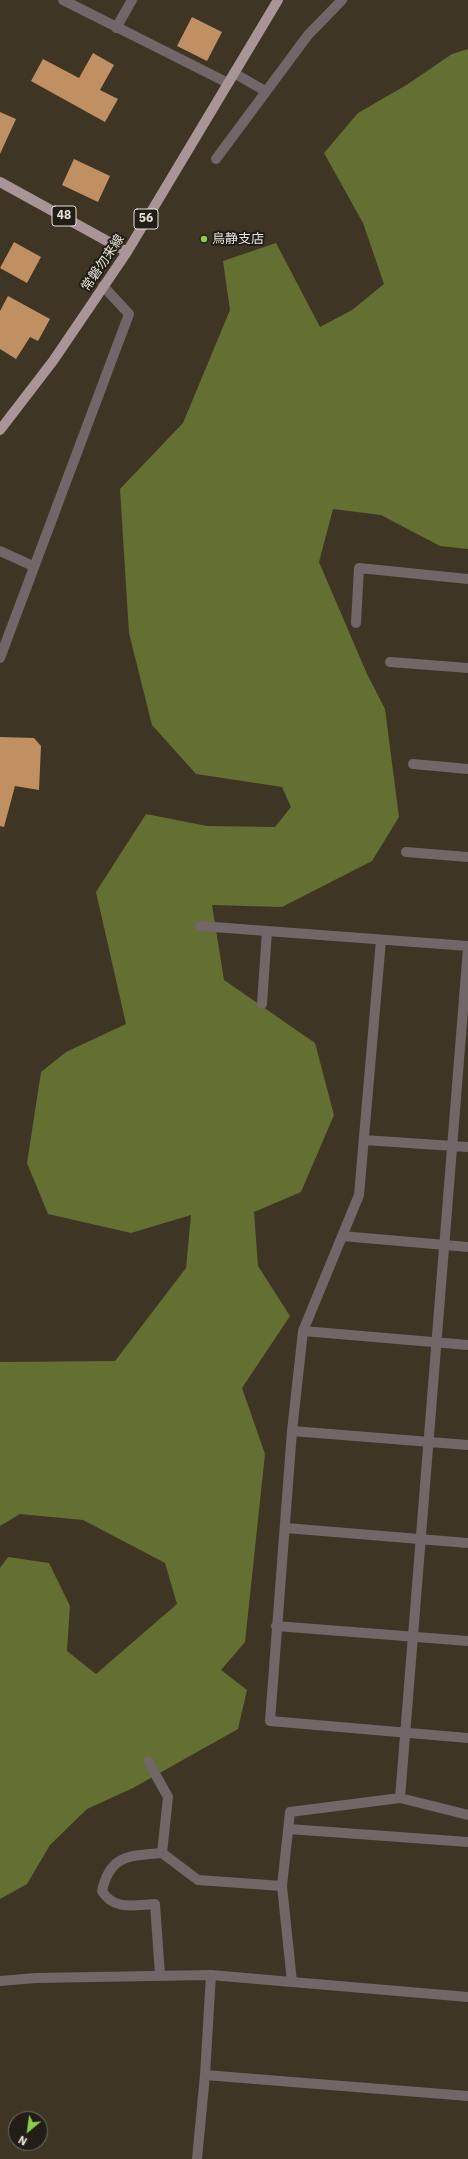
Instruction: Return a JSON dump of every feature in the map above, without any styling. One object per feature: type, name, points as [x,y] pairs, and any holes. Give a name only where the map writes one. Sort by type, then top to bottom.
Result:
[{"type":"main road","name":"常磐勿来線","points":[[0,430],[52,361],[127,252],[278,0]]},
{"type":"main road","name":"48","points":[[0,182],[127,252]]},
{"type":"street","points":[[62,0],[228,83]]},
{"type":"street","points":[[116,28],[132,0]]},
{"type":"street","points":[[216,159],[264,91],[308,35],[342,0]]},
{"type":"street","points":[[234,73],[264,91]]},
{"type":"street","points":[[0,658],[33,566],[130,314],[103,286]]},
{"type":"street","points":[[0,551],[33,566]]},
{"type":"street","points":[[356,623],[359,568],[468,579]]},
{"type":"street","points":[[390,662],[468,668]]},
{"type":"street","points":[[413,764],[468,769]]},
{"type":"street","points":[[406,852],[468,857]]},
{"type":"street","points":[[200,926],[468,947],[464,1051],[452,1146],[400,1798]]},
{"type":"street","points":[[262,1004],[267,931]]},
{"type":"street","points":[[381,940],[359,1195],[303,1331],[292,1431],[286,1528],[276,1626],[270,1721],[468,1738]]},
{"type":"street","points":[[364,1140],[468,1147]]},
{"type":"street","points":[[342,1236],[468,1247]]},
{"type":"street","points":[[303,1331],[468,1345]]},
{"type":"street","points":[[292,1431],[468,1445]]},
{"type":"street","points":[[286,1528],[468,1543]]},
{"type":"street","points":[[276,1626],[413,1638],[468,1641]]},
{"type":"street","points":[[148,1761],[168,1797],[162,1853]]},
{"type":"street","points":[[292,1982],[282,1886],[290,1812],[400,1798],[468,1815]]},
{"type":"street","points":[[289,1829],[468,1842]]},
{"type":"street","points":[[160,1975],[155,1904],[119,1906],[107,1900],[102,1891],[104,1881],[119,1860],[126,1857],[162,1853],[198,1880],[282,1886]]},
{"type":"street","points":[[197,2159],[205,2075],[211,1975]]},
{"type":"street","points":[[0,1981],[36,1978],[211,1975],[468,1997]]},
{"type":"street","points":[[205,2075],[468,2096]]},
{"type":"green space","points":[[468,49],[468,549],[440,546],[381,515],[333,509],[319,562],[367,674],[385,709],[399,817],[372,861],[282,907],[212,905],[224,980],[315,1043],[334,1115],[301,1192],[254,1212],[258,1266],[290,1316],[242,1388],[265,1454],[245,1642],[221,1670],[247,1690],[238,1729],[133,1788],[87,1809],[50,1845],[27,1884],[0,1899],[0,1568],[8,1557],[49,1563],[70,1606],[67,1651],[96,1674],[177,1604],[165,1563],[83,1520],[20,1514],[0,1526],[0,1362],[115,1361],[186,1268],[191,1215],[131,1233],[48,1214],[27,1163],[41,1072],[66,1052],[126,1024],[96,892],[146,814],[207,826],[275,827],[291,807],[282,787],[196,774],[152,725],[129,633],[120,489],[183,423],[230,310],[223,261],[276,243],[320,327],[352,310],[384,284],[363,223],[324,153],[358,113],[408,84],[452,54]]},
{"type":"building","points":[[192,17],[222,32],[207,61],[177,46]]},
{"type":"building","points":[[93,53],[114,65],[100,90],[118,99],[105,122],[31,81],[43,59],[79,78]]},
{"type":"building","points":[[0,112],[16,119],[0,154]]},
{"type":"building","points":[[74,159],[110,176],[98,202],[62,185]]},
{"type":"building","points":[[14,242],[41,257],[27,283],[0,268]]},
{"type":"building","points":[[8,296],[50,319],[38,341],[30,337],[16,359],[0,349],[0,311]]},
{"type":"building","points":[[0,737],[34,738],[41,746],[39,790],[15,786],[4,827],[0,826]]},
{"type":"place","name":"鳥静支店","points":[[204,239]]}]
